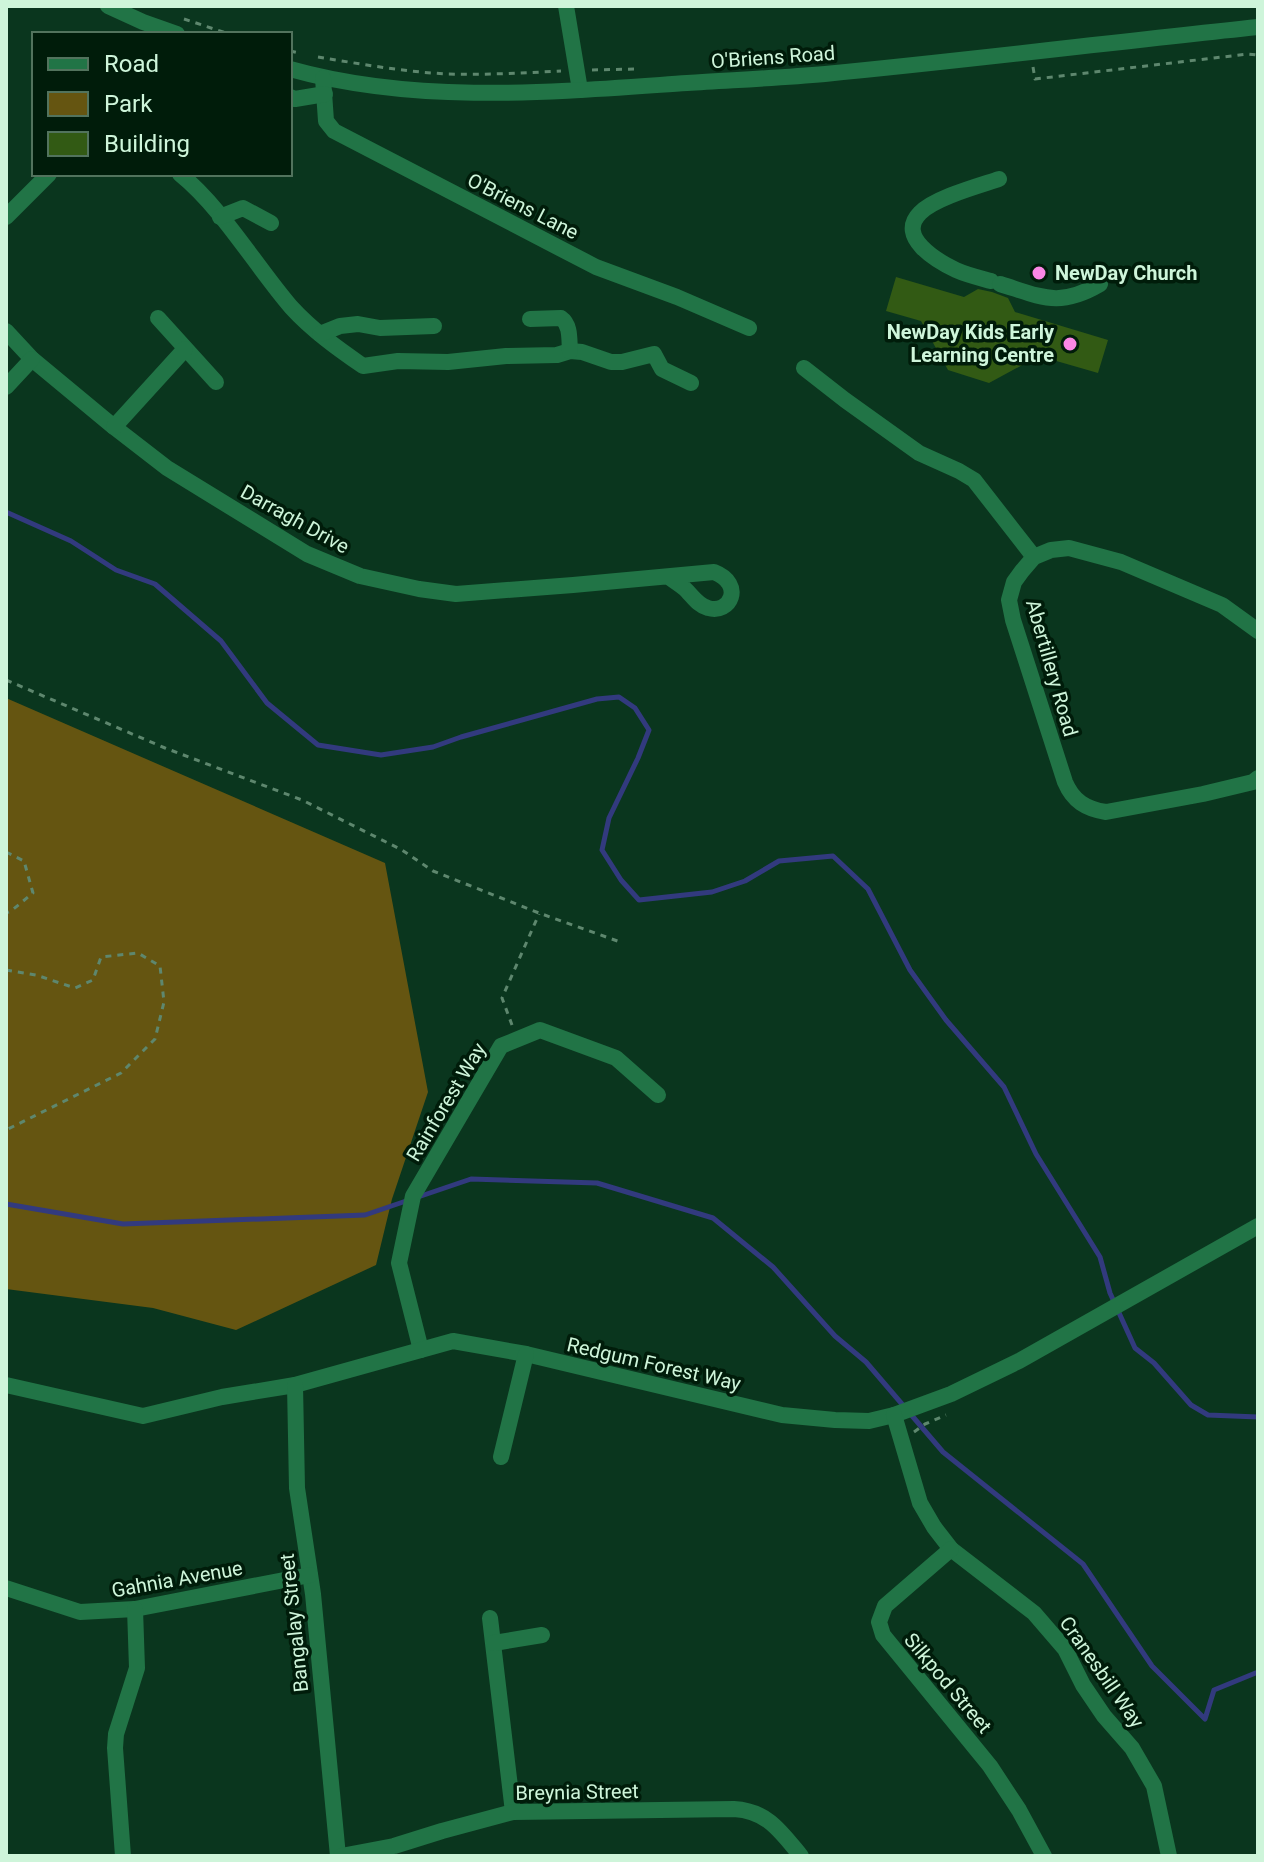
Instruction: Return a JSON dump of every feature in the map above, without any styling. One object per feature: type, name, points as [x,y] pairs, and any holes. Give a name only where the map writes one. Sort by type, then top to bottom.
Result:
[{"type":"street","points":[[108,6],[171,32]]},
{"type":"street","points":[[566,6],[580,90]]},
{"type":"street","name":"O'Briens Road","points":[[292,70],[324,86],[469,93],[580,90],[825,74],[1258,27]]},
{"type":"street","points":[[292,98],[324,86]]},
{"type":"street","name":"O'Briens Lane","points":[[324,86],[326,121],[334,131],[596,267],[749,328]]},
{"type":"street","points":[[6,217],[47,176]]},
{"type":"street","points":[[182,176],[220,217],[290,306],[320,334],[363,366],[398,361],[475,361],[506,356],[557,355],[570,351],[622,362],[654,354],[662,369],[691,383]]},
{"type":"street","points":[[999,179],[939,201],[921,211],[913,222],[913,235],[922,249],[957,270],[1046,299],[1082,295],[1100,284]]},
{"type":"street","points":[[220,217],[243,208],[271,223]]},
{"type":"street","points":[[158,318],[216,382]]},
{"type":"street","points":[[530,319],[561,318],[565,321],[570,351]]},
{"type":"street","points":[[320,334],[340,326],[358,324],[380,328],[434,326]]},
{"type":"street","name":"Darragh Drive","points":[[6,331],[32,359],[167,468],[307,554],[360,576],[456,594],[669,577]]},
{"type":"street","points":[[114,427],[185,349]]},
{"type":"street","points":[[6,387],[32,359]]},
{"type":"street","points":[[804,368],[919,453],[974,480],[1034,557],[1051,550],[1069,548],[1121,562],[1222,605],[1258,631]]},
{"type":"street","name":"Abertillery Road","points":[[1034,557],[1014,582],[1009,600],[1070,793],[1093,810],[1106,812],[1203,794],[1253,782],[1258,778]]},
{"type":"street","name":"Rainforest Way","points":[[421,1350],[399,1263],[413,1196],[501,1046],[540,1030],[616,1058],[658,1095]]},
{"type":"street","name":"Redgum Forest Way","points":[[6,1385],[143,1416],[222,1397],[295,1385],[453,1341],[526,1354],[782,1415],[869,1421],[951,1394],[1019,1361],[1258,1226]]},
{"type":"street","points":[[501,1457],[526,1354]]},
{"type":"street","name":"Bangalay Street","points":[[295,1385],[297,1488],[310,1575],[339,1856]]},
{"type":"street","name":"Cranesbill Way","points":[[894,1415],[920,1503],[934,1527],[951,1549],[1034,1613],[1065,1649],[1104,1716],[1132,1748],[1154,1786],[1169,1856]]},
{"type":"street","name":"Silkpod Street","points":[[951,1549],[885,1606],[879,1622],[883,1635],[990,1766],[1044,1856]]},
{"type":"street","name":"Gahnia Avenue","points":[[6,1588],[80,1612],[135,1609],[310,1575]]},
{"type":"street","points":[[123,1856],[115,1748],[116,1734],[137,1668],[135,1609]]},
{"type":"street","points":[[490,1618],[513,1812]]},
{"type":"street","points":[[494,1643],[542,1635]]},
{"type":"street","name":"Breynia Street","points":[[339,1856],[394,1846],[513,1812],[749,1810],[763,1816],[779,1830],[801,1856]]},
{"type":"path","points":[[178,17],[223,32]]},
{"type":"path","points":[[6,680],[165,748],[302,800],[402,850],[433,871],[623,943]]},
{"type":"path","points":[[6,852],[24,861],[33,893],[6,913]]},
{"type":"path","points":[[518,1039],[502,998],[539,913]]},
{"type":"path","points":[[6,970],[36,975],[75,988],[93,980],[101,957],[138,953],[160,966],[164,1002],[155,1039],[121,1073],[6,1130]]},
{"type":"green space","points":[[6,698],[385,863],[428,1092],[392,1199],[376,1265],[236,1330],[153,1308],[6,1289]]},
{"type":"building","points":[[896,277],[964,297],[978,289],[992,292],[1008,298],[1015,312],[1108,340],[1098,373],[1039,356],[989,383],[948,370],[921,321],[886,311]]},
{"type":"waterway","points":[[6,512],[71,541],[116,570],[155,584],[221,641],[267,703],[318,745],[381,755],[433,747],[597,699],[619,697],[635,708],[649,730],[609,818],[602,850],[621,880],[639,900],[712,892],[745,881],[779,861],[833,856],[868,889],[910,970],[946,1020],[1004,1087],[1036,1154],[1100,1257],[1110,1293],[1135,1348],[1154,1363],[1191,1405],[1208,1415],[1258,1417]]},
{"type":"waterway","points":[[418,1197],[471,1179],[597,1183],[713,1218],[773,1267],[835,1336],[866,1362],[943,1452],[1083,1564],[1152,1666],[1205,1719],[1214,1690],[1258,1672]]},
{"type":"waterway","points":[[6,1204],[123,1224],[365,1215],[409,1200]]},
{"type":"place","name":"NewDay Church","points":[[1039,273]]},
{"type":"place","name":"NewDay Kids Early Learning Centre","points":[[1070,344]]}]
